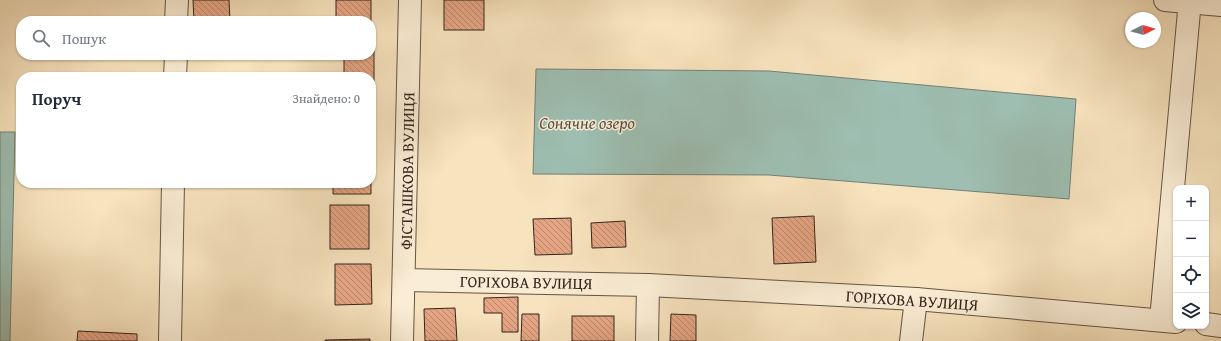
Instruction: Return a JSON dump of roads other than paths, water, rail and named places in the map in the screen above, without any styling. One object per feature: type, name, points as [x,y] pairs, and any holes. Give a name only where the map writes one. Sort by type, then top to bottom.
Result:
[{"type":"street","points":[[176,16],[177,0]]},
{"type":"street","name":"ФІСТАШКОВА ВУЛИЦЯ","points":[[402,341],[410,0]]},
{"type":"street","points":[[1165,0],[1190,1],[1221,5]]},
{"type":"street","points":[[1168,321],[1190,1]]},
{"type":"street","points":[[175,72],[176,60]]},
{"type":"street","points":[[170,341],[173,188]]},
{"type":"street","name":"ГОРІХОВА ВУЛИЦЯ","points":[[404,280],[648,284],[916,299],[1168,321]]},
{"type":"street","points":[[647,341],[648,284]]},
{"type":"street","points":[[911,341],[916,299]]},
{"type":"street","points":[[1209,324],[1221,326]]},
{"type":"water","name":"Сонячне озеро","points":[[536,69],[769,71],[1076,99],[1069,199],[769,175],[533,174]]},
{"type":"water","points":[[0,132],[15,132],[10,341],[0,341]]}]
